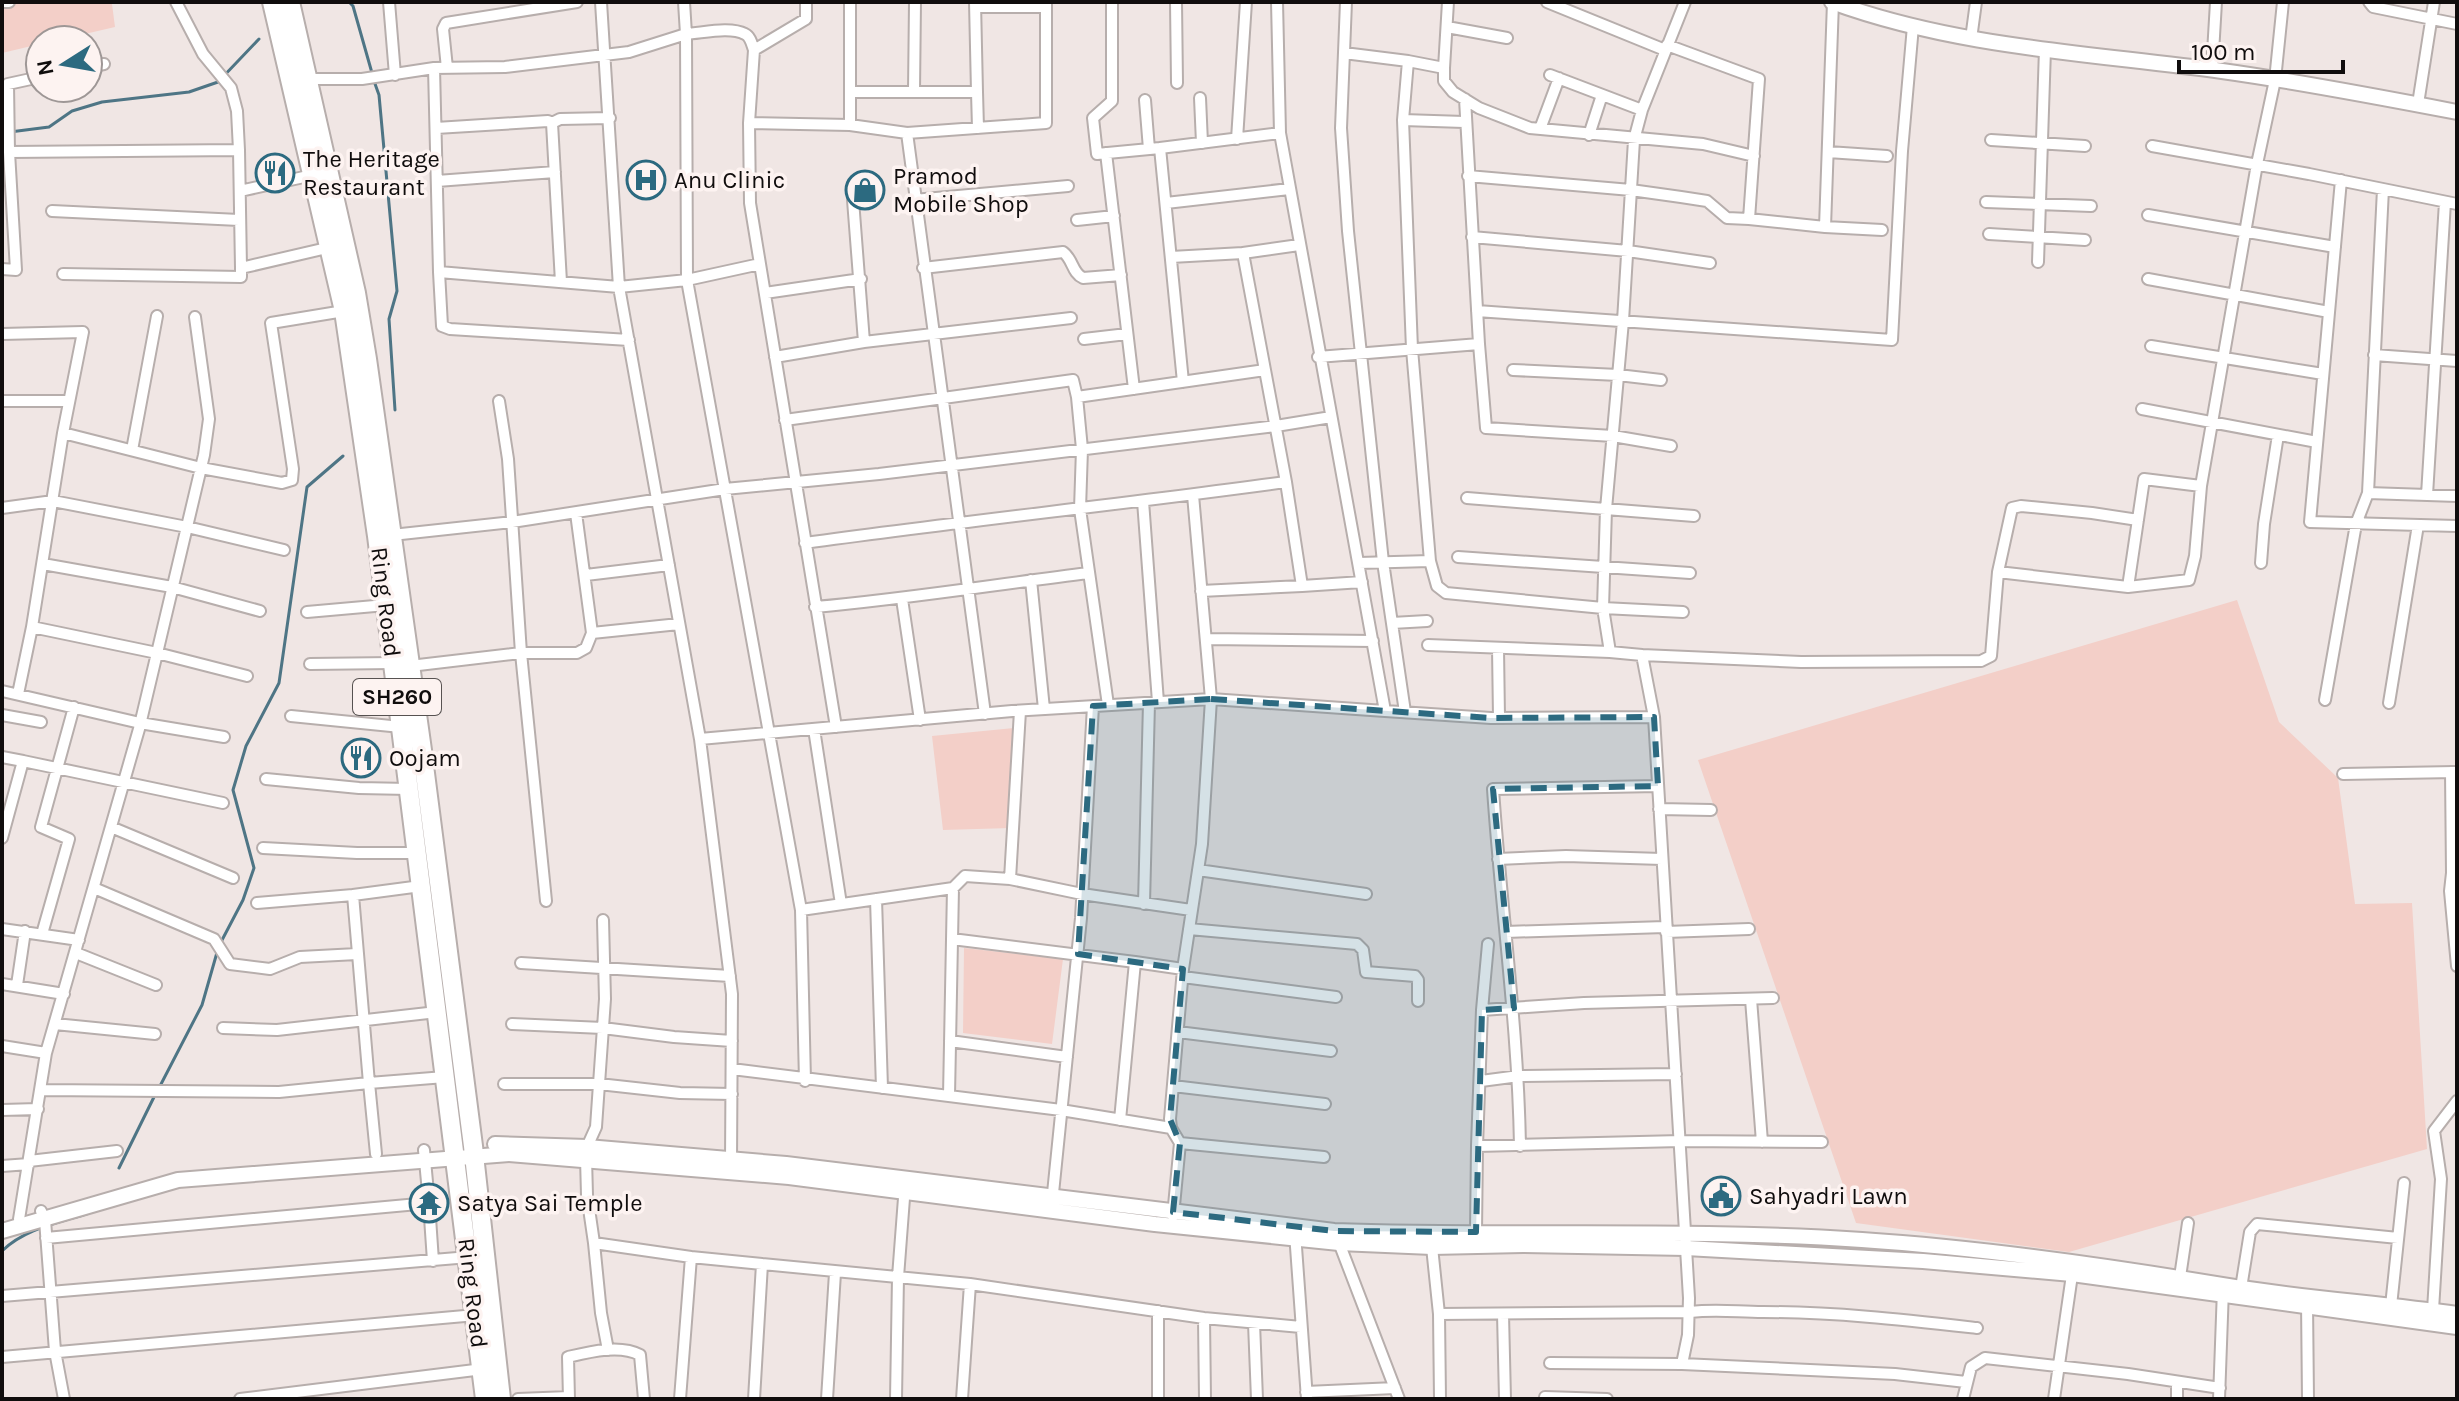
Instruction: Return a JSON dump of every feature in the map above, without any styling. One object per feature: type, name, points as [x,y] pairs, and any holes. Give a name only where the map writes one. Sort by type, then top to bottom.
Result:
[{"type":"highway","name":"Ring Road","points":[[272,2],[331,247],[388,558],[464,1152],[501,1399]]},
{"type":"highway","name":"Ring Road","points":[[290,2],[356,293],[392,535],[386,605],[402,665],[401,727],[445,1077],[464,1152],[469,1257],[485,1399]]},
{"type":"street","points":[[2,2],[9,2]]},
{"type":"street","points":[[63,274],[241,277],[237,107],[231,88],[203,54],[176,2]]},
{"type":"street","points":[[389,2],[392,76]]},
{"type":"street","points":[[447,68],[443,29],[446,23],[577,2]]},
{"type":"street","points":[[601,2],[607,54],[619,287],[700,739],[730,976],[731,1165]]},
{"type":"street","points":[[684,2],[687,280],[801,910],[805,1081]]},
{"type":"street","points":[[754,50],[806,19],[806,2]]},
{"type":"street","points":[[850,2],[850,125]]},
{"type":"street","points":[[914,91],[915,2]]},
{"type":"street","points":[[1112,2],[1112,101],[1093,118],[1097,154],[1280,133]]},
{"type":"street","points":[[1176,2],[1177,83]]},
{"type":"street","points":[[1237,139],[1246,2]]},
{"type":"street","points":[[1277,2],[1280,133],[1318,357],[1385,711]]},
{"type":"street","points":[[1346,2],[1341,128],[1359,354],[1383,562],[1405,712]]},
{"type":"street","points":[[1434,2],[1448,3],[1444,81],[1447,87],[1479,108],[1540,129],[1703,144],[1754,156]]},
{"type":"street","points":[[1547,2],[1666,48],[1759,79],[1749,219]]},
{"type":"street","points":[[1610,652],[1603,608],[1606,509],[1623,321],[1634,140],[1642,110],[1685,2]]},
{"type":"street","points":[[1825,227],[1833,2],[1913,26],[1971,39],[2212,70],[2457,112]]},
{"type":"street","points":[[1971,39],[1976,2]]},
{"type":"street","points":[[2212,70],[2216,2]]},
{"type":"street","points":[[1998,572],[2128,587],[2189,580],[2223,357],[2275,80],[2283,2]]},
{"type":"street","points":[[2369,2],[2373,7],[2457,24]]},
{"type":"street","points":[[2418,104],[2434,2]]},
{"type":"street","points":[[749,123],[850,125],[907,133],[978,128],[1046,123],[1046,4],[975,4],[978,128]]},
{"type":"street","points":[[1477,311],[1892,340],[1902,151],[1913,26]]},
{"type":"street","points":[[1447,27],[1507,38]]},
{"type":"street","points":[[307,79],[362,79],[434,68],[505,67],[629,52],[686,34],[728,31],[744,33],[750,38],[754,50],[749,123],[750,203],[836,727]]},
{"type":"street","points":[[2038,262],[2045,49]]},
{"type":"street","points":[[1344,53],[1444,68]]},
{"type":"street","points":[[1408,61],[1403,120],[1412,349],[1430,561],[1437,586],[1446,593],[1603,608],[1683,612]]},
{"type":"street","points":[[434,68],[442,326],[629,340]]},
{"type":"street","points":[[1540,129],[1555,76],[1642,110]]},
{"type":"street","points":[[2,269],[16,270],[7,158],[8,84],[24,80]]},
{"type":"street","points":[[850,92],[977,92]]},
{"type":"street","points":[[1589,135],[1602,95]]},
{"type":"street","points":[[1200,98],[1202,143]]},
{"type":"street","points":[[1465,99],[1464,122],[1486,428],[1613,436],[1671,446]]},
{"type":"street","points":[[1145,100],[1166,203],[1183,382]]},
{"type":"street","points":[[436,128],[610,118]]},
{"type":"street","points":[[1403,120],[1464,122]]},
{"type":"street","points":[[552,123],[561,282]]},
{"type":"street","points":[[907,133],[940,397],[985,714]]},
{"type":"street","points":[[1991,140],[2085,146]]},
{"type":"street","points":[[2152,146],[2457,204]]},
{"type":"street","points":[[7,158],[239,150]]},
{"type":"street","points":[[1828,152],[1887,156]]},
{"type":"street","points":[[1106,153],[1134,389]]},
{"type":"street","points":[[437,181],[555,172]]},
{"type":"street","points":[[240,191],[313,175]]},
{"type":"street","points":[[1468,176],[1631,190],[1707,201],[1723,216],[1882,230]]},
{"type":"street","points":[[2341,180],[2310,522],[2457,526]]},
{"type":"street","points":[[914,200],[1068,186]]},
{"type":"street","points":[[1166,203],[1289,189]]},
{"type":"street","points":[[2325,700],[2356,524],[2368,493],[2383,189]]},
{"type":"street","points":[[853,200],[864,342]]},
{"type":"street","points":[[1986,202],[2091,206]]},
{"type":"street","points":[[2427,495],[2445,202]]},
{"type":"street","points":[[52,211],[239,220]]},
{"type":"street","points":[[2148,215],[2335,247]]},
{"type":"street","points":[[1077,220],[1114,216]]},
{"type":"street","points":[[1989,234],[2085,240]]},
{"type":"street","points":[[1472,237],[1628,251],[1710,263]]},
{"type":"street","points":[[1171,257],[1243,253],[1299,245]]},
{"type":"street","points":[[241,268],[331,247]]},
{"type":"street","points":[[923,268],[1063,252],[1078,276],[1083,278],[1121,275]]},
{"type":"street","points":[[1243,253],[1302,586]]},
{"type":"street","points":[[439,272],[619,287],[687,280],[760,264]]},
{"type":"street","points":[[765,293],[861,279]]},
{"type":"street","points":[[2148,279],[2329,312]]},
{"type":"street","points":[[63,433],[201,468],[282,483],[292,480],[293,469],[271,323],[344,311]]},
{"type":"street","points":[[132,450],[157,316]]},
{"type":"street","points":[[19,1219],[46,1053],[140,723],[201,468],[209,419],[195,317]]},
{"type":"street","points":[[775,357],[864,342],[1071,318]]},
{"type":"street","points":[[2,334],[83,332],[18,694]]},
{"type":"street","points":[[1084,339],[1127,334]]},
{"type":"street","points":[[1318,357],[1479,344]]},
{"type":"street","points":[[2151,346],[2323,374]]},
{"type":"street","points":[[2374,355],[2457,361]]},
{"type":"street","points":[[1077,397],[1265,370]]},
{"type":"street","points":[[1513,370],[1661,380]]},
{"type":"street","points":[[785,420],[1073,380],[1082,449],[1080,509],[1108,705]]},
{"type":"street","points":[[2,401],[69,401]]},
{"type":"street","points":[[499,401],[508,459],[521,653],[546,901]]},
{"type":"street","points":[[2142,409],[2317,442]]},
{"type":"street","points":[[392,535],[512,522],[725,489],[950,465],[1331,417]]},
{"type":"street","points":[[2261,563],[2278,435]]},
{"type":"street","points":[[2128,587],[2144,479],[2201,486]]},
{"type":"street","points":[[805,543],[1286,482]]},
{"type":"street","points":[[2368,493],[2457,496]]},
{"type":"street","points":[[1174,1219],[1180,1143],[1171,1128],[1173,1086],[1183,973],[1202,844],[1211,699],[1193,495]]},
{"type":"street","points":[[1467,498],[1694,516]]},
{"type":"street","points":[[2,508],[53,501],[284,550]]},
{"type":"street","points":[[1143,501],[1153,702],[1144,904]]},
{"type":"street","points":[[1428,645],[1801,662],[1981,661],[1991,656],[1994,644],[1998,572],[2012,508],[2021,506],[2138,520]]},
{"type":"street","points":[[310,664],[402,665],[521,653],[577,653],[586,648],[592,633],[576,513]]},
{"type":"street","points":[[2389,703],[2418,525]]},
{"type":"street","points":[[1458,557],[1690,573]]},
{"type":"street","points":[[1359,563],[1430,561]]},
{"type":"street","points":[[43,564],[172,587],[260,611]]},
{"type":"street","points":[[586,575],[669,565]]},
{"type":"street","points":[[815,607],[902,599],[1089,573]]},
{"type":"street","points":[[1031,580],[1044,709]]},
{"type":"street","points":[[1201,591],[1362,582]]},
{"type":"street","points":[[902,599],[920,720]]},
{"type":"street","points":[[307,612],[386,605]]},
{"type":"street","points":[[1392,623],[1427,621]]},
{"type":"street","points":[[592,633],[679,624]]},
{"type":"street","points":[[32,627],[157,653],[247,676]]},
{"type":"street","points":[[1206,639],[1373,641]]},
{"type":"street","points":[[1498,648],[1499,718]]},
{"type":"street","points":[[1642,655],[1654,717],[1681,1141],[1690,1312],[1682,1364]]},
{"type":"street","points":[[2,691],[140,723],[224,737]]},
{"type":"street","points":[[700,739],[1044,709],[1211,699],[1499,718],[1654,717]]},
{"type":"street","points":[[1052,1203],[1078,954],[1093,706]]},
{"type":"street","points":[[42,934],[69,839],[41,827],[74,707]]},
{"type":"street","points":[[1010,879],[1020,711]]},
{"type":"street","points":[[2,715],[41,722]]},
{"type":"street","points":[[291,716],[401,727]]},
{"type":"street","points":[[814,729],[841,904]]},
{"type":"street","points":[[2,757],[223,803]]},
{"type":"street","points":[[2,838],[23,761]]},
{"type":"street","points":[[2343,774],[2454,772],[2450,891],[2457,966]]},
{"type":"street","points":[[266,779],[359,788],[409,789]]},
{"type":"street","points":[[1520,1146],[1514,1008],[1493,789],[1658,786]]},
{"type":"street","points":[[1659,809],[1711,810]]},
{"type":"street","points":[[111,827],[233,878]]},
{"type":"street","points":[[263,848],[417,853]]},
{"type":"street","points":[[1498,859],[1566,856],[1662,859]]},
{"type":"street","points":[[1198,870],[1366,894]]},
{"type":"street","points":[[801,910],[953,888],[965,876],[1010,879],[1082,894],[1191,910]]},
{"type":"street","points":[[257,903],[421,886]]},
{"type":"street","points":[[94,888],[214,939],[225,951],[230,964],[270,969],[300,957],[357,954]]},
{"type":"street","points":[[949,1096],[953,888]]},
{"type":"street","points":[[353,895],[376,1154]]},
{"type":"street","points":[[876,899],[882,1088]]},
{"type":"street","points":[[603,920],[605,970],[596,1127],[586,1153],[587,1195],[608,1350]]},
{"type":"street","points":[[2,929],[79,940]]},
{"type":"street","points":[[1189,929],[1357,944],[1363,950],[1366,972],[1415,976],[1418,980],[1418,1001]]},
{"type":"street","points":[[1506,932],[1749,929]]},
{"type":"street","points":[[17,985],[25,931]]},
{"type":"street","points":[[952,939],[1135,962],[1183,973],[1336,997]]},
{"type":"street","points":[[1476,1232],[1482,1010],[1488,944]]},
{"type":"street","points":[[76,953],[156,985]]},
{"type":"street","points":[[1120,1120],[1135,962]]},
{"type":"street","points":[[521,963],[730,976]]},
{"type":"street","points":[[2,984],[64,994]]},
{"type":"street","points":[[1482,1010],[1584,1003],[1773,998]]},
{"type":"street","points":[[1751,999],[1762,1142]]},
{"type":"street","points":[[223,1028],[277,1030],[437,1012]]},
{"type":"street","points":[[55,1024],[155,1034]]},
{"type":"street","points":[[512,1024],[603,1028],[732,1041]]},
{"type":"street","points":[[1178,1032],[1331,1051]]},
{"type":"street","points":[[950,1041],[1067,1057]]},
{"type":"street","points":[[2,1046],[46,1053]]},
{"type":"street","points":[[732,1069],[805,1081],[1061,1110],[1171,1128]]},
{"type":"street","points":[[1481,1081],[1519,1076],[1676,1074]]},
{"type":"street","points":[[41,1090],[279,1092],[445,1077]]},
{"type":"street","points":[[504,1084],[599,1084],[669,1092],[732,1094]]},
{"type":"street","points":[[1173,1086],[1325,1104]]},
{"type":"street","points":[[2433,1310],[2441,1179],[2434,1131],[2457,1101]]},
{"type":"street","points":[[2,1110],[38,1109]]},
{"type":"street","points":[[1477,1146],[1681,1141],[1822,1142]]},
{"type":"street","points":[[1180,1143],[1324,1157]]},
{"type":"street","points":[[2,1222],[43,1216],[178,1180],[497,1149],[731,1165],[1432,1247],[1861,1240],[2306,1302],[2457,1327]]},
{"type":"street","points":[[2,1166],[117,1151]]},
{"type":"street","points":[[2,1231],[177,1171],[376,1154],[425,1155]]},
{"type":"street","points":[[425,1155],[433,1261]]},
{"type":"street","points":[[2391,1306],[2404,1183]]},
{"type":"street","points":[[896,1399],[898,1277],[905,1185]]},
{"type":"street","points":[[46,1238],[429,1203]]},
{"type":"street","points":[[43,1216],[55,1351],[64,1399]]},
{"type":"street","points":[[2180,1277],[2188,1223]]},
{"type":"street","points":[[2241,1288],[2250,1232],[2257,1224],[2398,1238]]},
{"type":"street","points":[[1294,1232],[1307,1396],[1397,1394],[1337,1237]]},
{"type":"street","points":[[1337,1237],[1476,1232],[1686,1241]]},
{"type":"street","points":[[594,1243],[835,1273],[970,1284],[1204,1318],[1301,1327]]},
{"type":"street","points":[[1432,1247],[1439,1314],[1440,1399]]},
{"type":"street","points":[[2,1296],[469,1257]]},
{"type":"street","points":[[680,1399],[691,1257]]},
{"type":"street","points":[[754,1399],[762,1264]]},
{"type":"street","points":[[2072,1268],[2180,1277],[2223,1290],[2241,1288],[2306,1302],[2391,1306],[2457,1314]]},
{"type":"street","points":[[2054,1399],[2072,1268]]},
{"type":"street","points":[[827,1399],[835,1273]]},
{"type":"street","points":[[962,1399],[970,1284]]},
{"type":"street","points":[[1963,1399],[1971,1367],[1985,1358],[2128,1374],[2220,1394],[2223,1290]]},
{"type":"street","points":[[2306,1302],[2308,1399]]},
{"type":"street","points":[[1439,1314],[1690,1312],[1723,1309],[1808,1311],[1977,1328]]},
{"type":"street","points":[[1158,1311],[1158,1399]]},
{"type":"street","points":[[1503,1314],[1505,1399]]},
{"type":"street","points":[[2,1357],[476,1315]]},
{"type":"street","points":[[1204,1318],[1205,1399]]},
{"type":"street","points":[[1254,1323],[1257,1399]]},
{"type":"street","points":[[518,1399],[569,1398],[568,1357],[608,1350],[633,1351],[640,1355],[644,1399]]},
{"type":"street","points":[[1550,1363],[1682,1364],[1895,1374],[1966,1382]]},
{"type":"street","points":[[240,1399],[483,1369]]},
{"type":"street","points":[[2177,1383],[2177,1399]]},
{"type":"street","points":[[1545,1397],[1607,1399]]},
{"type":"highlighted area","points":[[1211,699],[1491,718],[1654,717],[1658,786],[1493,789],[1514,1008],[1482,1010],[1476,1232],[1334,1231],[1173,1212],[1180,1143],[1170,1119],[1183,969],[1078,954],[1093,706]]},
{"type":"shaded area","points":[[2,2],[112,4],[115,27],[104,30],[104,24],[24,24],[24,48],[2,53]]},
{"type":"shaded area","points":[[2237,600],[2279,722],[2338,778],[2355,904],[2412,903],[2427,1149],[2069,1252],[1856,1223],[1698,760]]},
{"type":"shaded area","points":[[1014,728],[1011,828],[943,830],[932,736]]},
{"type":"shaded area","points":[[964,948],[1063,959],[1052,1044],[963,1033]]},
{"type":"waterway","points":[[349,2],[353,6],[372,73]]},
{"type":"waterway","points":[[2,133],[49,127],[72,111],[102,102],[189,92],[218,82],[259,39]]},
{"type":"waterway","points":[[374,81],[379,95],[397,291],[389,319],[395,410]]},
{"type":"waterway","points":[[221,942],[243,900],[254,868],[233,790],[246,746],[279,683],[307,487],[343,456]]},
{"type":"waterway","points":[[159,1088],[202,1005],[218,949]]},
{"type":"waterway","points":[[119,1168],[155,1095]]},
{"type":"waterway","points":[[2,1251],[32,1232],[89,1213]]},
{"type":"place","name":"The Heritage Restaurant","points":[[275,173]]},
{"type":"place","name":"Anu Clinic","points":[[646,180]]},
{"type":"place","name":"Pramod Mobile Shop","points":[[865,190]]},
{"type":"place","name":"Oojam","points":[[361,758]]},
{"type":"place","name":"Sahyadri Lawn","points":[[1721,1196]]},
{"type":"place","name":"Satya Sai Temple","points":[[429,1203]]}]
